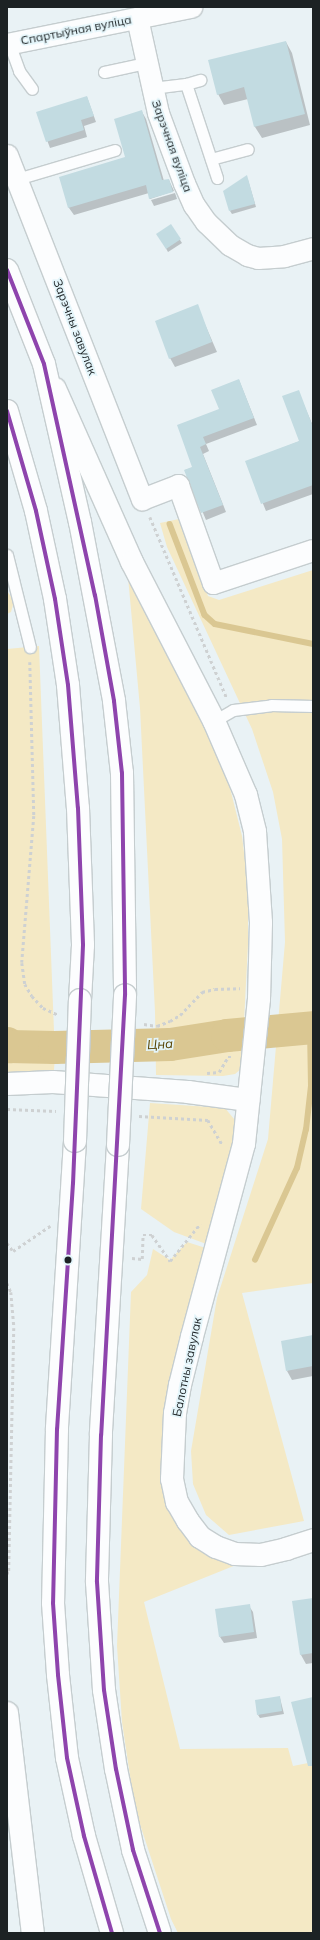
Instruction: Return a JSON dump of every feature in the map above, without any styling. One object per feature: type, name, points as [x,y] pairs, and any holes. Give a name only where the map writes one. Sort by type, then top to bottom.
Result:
[{"type":"main road","points":[[7,270],[44,364],[80,522],[114,701],[122,780],[125,996],[101,1435],[96,1582],[104,1690],[116,1769],[134,1850],[160,1933]]},
{"type":"main road","name":"Балотны завулак","points":[[44,364],[132,562],[214,721],[246,795],[255,832],[261,923],[259,998],[244,1144],[180,1385],[175,1413],[172,1479],[178,1502],[188,1521],[200,1537],[216,1547],[235,1554],[261,1555],[313,1540]]},
{"type":"main road","points":[[7,411],[36,511],[54,599],[68,686],[79,815],[83,945],[75,1141],[57,1429],[53,1603],[58,1675],[67,1758],[84,1836],[112,1933]]},
{"type":"main road","points":[[7,1084],[53,1082],[188,1092],[248,1100]]},
{"type":"main road","points":[[7,1713],[10,1774],[33,1933]]},
{"type":"street","name":"Спартыўная вуліца","points":[[8,44],[191,7]]},
{"type":"street","name":"Зарэчная вуліца","points":[[137,18],[158,113],[184,183],[194,205],[221,238],[238,250],[258,258],[284,256],[313,248]]},
{"type":"street","name":"Зарэчны завулак","points":[[7,155],[142,499],[178,485],[213,583],[313,550]]},
{"type":"lane","points":[[8,44],[19,71],[32,89]]},
{"type":"lane","points":[[104,72],[146,63]]},
{"type":"lane","points":[[152,88],[186,84],[200,80]]},
{"type":"lane","points":[[186,84],[217,178]]},
{"type":"lane","points":[[211,159],[248,149]]},
{"type":"lane","points":[[17,179],[115,150]]},
{"type":"lane","points":[[7,555],[30,647]]},
{"type":"lane","points":[[214,721],[233,710],[271,705],[313,706]]},
{"type":"path","points":[[7,1109],[62,1112]]},
{"type":"path","points":[[132,1115],[208,1120],[222,1143],[220,1150]]},
{"type":"path","points":[[142,1259],[143,1235],[152,1235],[170,1261],[199,1225],[202,1218]]},
{"type":"path","points":[[7,1243],[13,1252],[55,1222]]},
{"type":"path","points":[[7,1283],[11,1292],[14,1328],[9,1573],[7,1573]]},
{"type":"shaded area","points":[[179,519],[208,596],[219,600],[313,570],[313,1283],[242,1293],[304,1521],[229,1535],[206,1515],[193,1484],[191,1451],[217,1298],[268,1139],[285,942],[282,839],[273,792],[252,729],[167,547],[160,523]]},
{"type":"shaded area","points":[[128,577],[135,579],[227,776],[242,836],[248,885],[248,944],[242,1060],[241,1069],[235,1074],[223,1076],[156,1075],[155,1012],[140,708]]},
{"type":"shaded area","points":[[7,591],[14,601],[11,612],[7,614]]},
{"type":"shaded area","points":[[39,646],[55,1057],[53,1082],[7,1084],[7,649]]},
{"type":"shaded area","points":[[150,1103],[225,1108],[234,1119],[238,1138],[209,1245],[174,1232],[141,1209]]},
{"type":"shaded area","points":[[187,1242],[215,1251],[172,1454],[200,1537],[261,1555],[144,1602],[180,1749],[288,1748],[293,1766],[313,1762],[313,1933],[178,1933],[171,1919],[135,1809],[122,1722],[117,1646],[131,1292],[147,1275],[153,1249],[170,1260]]},
{"type":"building","points":[[286,41],[305,114],[254,127],[244,87],[217,95],[208,60]]},
{"type":"building","points":[[87,96],[94,116],[81,120],[84,130],[46,142],[36,112]]},
{"type":"building","points":[[142,110],[162,180],[169,179],[173,192],[149,199],[146,185],[68,208],[59,177],[125,157],[114,119]]},
{"type":"building","points":[[247,175],[255,204],[229,211],[223,191]]},
{"type":"building","points":[[171,224],[181,239],[166,249],[156,234]]},
{"type":"building","points":[[198,304],[212,342],[169,359],[155,321]]},
{"type":"building","points":[[239,379],[254,418],[203,437],[206,444],[200,447],[223,505],[201,513],[184,470],[192,467],[177,425],[219,409],[211,390]]},
{"type":"building","points":[[299,390],[313,427],[313,485],[261,504],[245,461],[299,441],[282,396]]},
{"type":"building","points":[[313,1335],[313,1366],[286,1371],[281,1341]]},
{"type":"building","points":[[313,1598],[313,1653],[300,1655],[292,1601]]},
{"type":"building","points":[[250,1604],[254,1632],[219,1637],[215,1609]]},
{"type":"building","points":[[280,1696],[282,1711],[257,1715],[255,1700]]},
{"type":"building","points":[[313,1697],[313,1766],[308,1766],[291,1702]]},
{"type":"waterway","points":[[170,524],[205,615],[215,624],[313,644]]},
{"type":"waterway","name":"Цна","points":[[7,1043],[9,1046],[54,1047],[170,1044],[227,1035],[313,1027]]},
{"type":"waterway","points":[[255,1260],[297,1168],[306,1130],[311,1086],[310,1028]]},
{"type":"transit line","points":[[7,270],[44,364],[95,595],[114,701],[122,773],[125,995],[101,1435],[97,1582],[104,1690],[116,1769],[133,1850],[160,1933]]},
{"type":"transit line","points":[[7,411],[36,511],[55,599],[68,685],[78,808],[83,945],[73,1183],[57,1429],[53,1603],[58,1675],[67,1758],[84,1836],[112,1933]]}]
